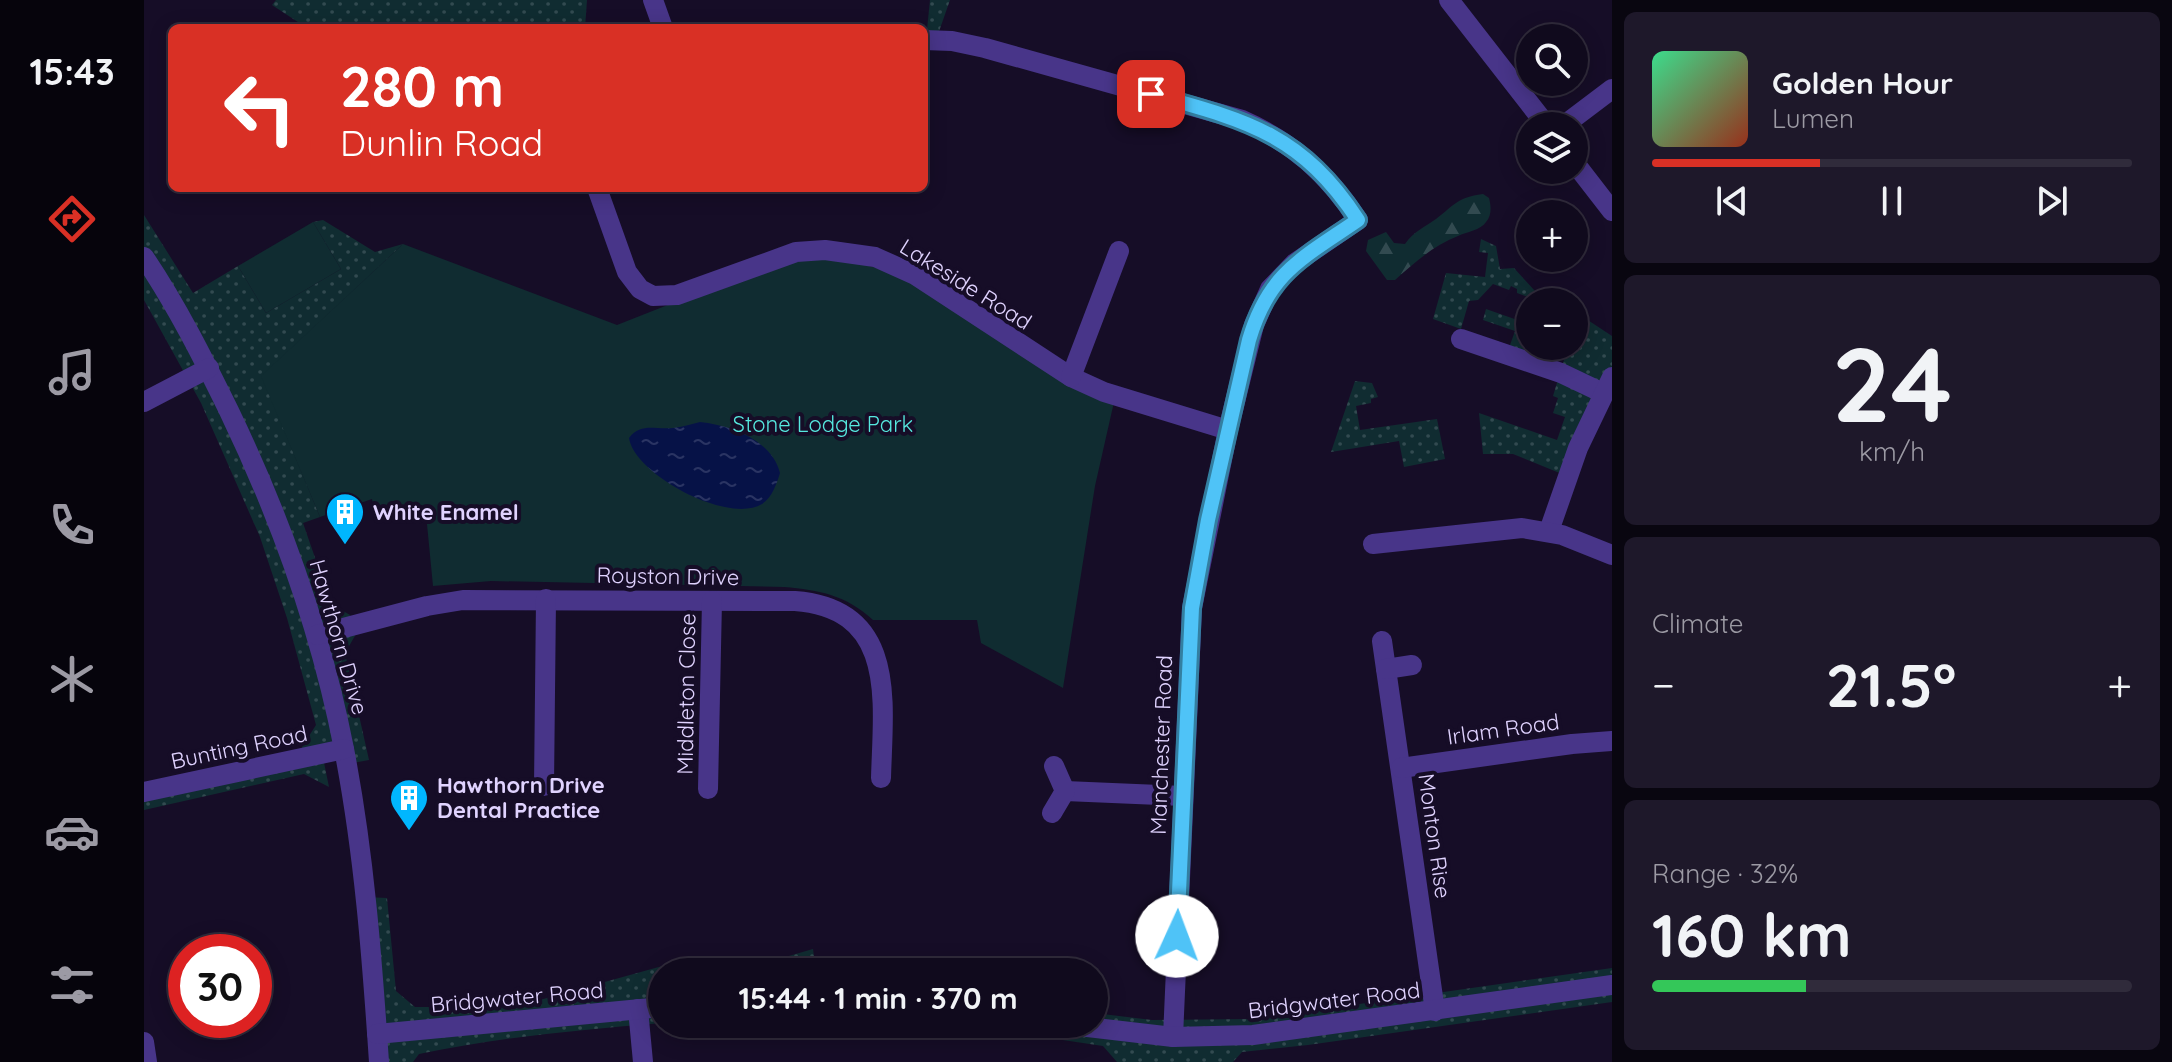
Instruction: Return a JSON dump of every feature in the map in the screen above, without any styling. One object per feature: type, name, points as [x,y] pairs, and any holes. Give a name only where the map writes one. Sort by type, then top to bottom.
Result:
[{"type":"street","points":[[653,0],[662,24]]},
{"type":"street","points":[[1449,0],[1536,112]]},
{"type":"street","name":"Manchester Road","points":[[928,40],[952,41],[985,48],[1242,120],[1300,153],[1337,190],[1358,220],[1295,263],[1270,289],[1254,325],[1228,430],[1192,608],[1173,1037]]},
{"type":"street","points":[[1582,112],[1612,89]]},
{"type":"street","points":[[1588,180],[1612,211]]},
{"type":"street","name":"Lakeside Road","points":[[598,192],[627,272],[647,294],[677,295],[796,252],[825,250],[861,254],[903,268],[1071,377],[1104,392],[1228,430]]},
{"type":"street","points":[[1071,377],[1119,251]]},
{"type":"street","name":"Hawthorn Drive","points":[[144,257],[209,368],[282,530],[317,635],[344,749],[363,869],[379,1062]]},
{"type":"street","points":[[1461,339],[1607,385],[1578,448],[1549,531]]},
{"type":"street","points":[[144,402],[209,368]]},
{"type":"street","points":[[1373,544],[1522,528],[1549,531],[1612,555]]},
{"type":"street","name":"Royston Drive","points":[[317,635],[443,602],[485,598],[816,603],[834,609],[854,623],[873,650],[881,674],[881,778]]},
{"type":"street","points":[[544,786],[546,599]]},
{"type":"street","name":"Middleton Close","points":[[708,789],[712,601]]},
{"type":"street","name":"Monton Rise","points":[[1382,641],[1435,1011]]},
{"type":"street","points":[[1386,669],[1412,665]]},
{"type":"street","name":"Irlam Road","points":[[1401,768],[1612,741]]},
{"type":"street","name":"Bunting Road","points":[[144,792],[344,749]]},
{"type":"street","points":[[1054,766],[1065,791]]},
{"type":"street","points":[[1065,791],[1183,796]]},
{"type":"street","points":[[1052,813],[1065,791]]},
{"type":"street","name":"Bridgwater Road","points":[[1108,1029],[1173,1037],[1253,1035],[1612,985]]},
{"type":"street","name":"Bridgwater Road","points":[[377,1034],[648,1008]]},
{"type":"street","points":[[638,1009],[643,1062]]},
{"type":"street","points":[[144,1042],[147,1062]]},
{"type":"green space","points":[[276,0],[587,0],[585,24],[301,24],[272,5]]},
{"type":"green space","points":[[930,0],[950,0],[936,40],[928,40]]},
{"type":"green space","points":[[1483,194],[1489,198],[1491,207],[1484,225],[1441,244],[1395,280],[1387,280],[1366,251],[1368,240],[1386,232],[1394,243],[1405,244],[1416,232],[1457,202]]},
{"type":"green space","points":[[144,215],[193,293],[238,266],[266,313],[341,269],[313,222],[323,220],[375,252],[403,244],[262,376],[320,517],[303,523],[331,604],[350,615],[356,634],[345,653],[369,760],[347,764],[322,753],[329,787],[304,774],[144,810],[144,792],[302,757],[302,747],[316,725],[287,618],[260,537],[201,403],[144,300]]},
{"type":"green space","points":[[313,222],[341,269],[266,313],[238,266]]},
{"type":"green space","points":[[1481,239],[1496,246],[1500,269],[1514,268],[1532,288],[1511,286],[1509,290],[1493,284],[1478,300],[1469,301],[1461,329],[1433,319],[1446,273],[1485,277],[1488,253],[1479,252]]},
{"type":"green space","name":"Stone Lodge Park","points":[[403,244],[617,325],[779,261],[825,255],[893,272],[1114,402],[1095,486],[1063,688],[981,643],[977,620],[873,620],[832,595],[784,587],[491,581],[433,586],[426,514],[375,516],[372,499],[320,517],[261,376]]},
{"type":"green space","points":[[1486,309],[1516,320],[1516,350],[1509,348],[1515,331],[1483,320]]},
{"type":"green space","points":[[1588,320],[1612,336],[1612,377],[1567,476],[1513,454],[1483,454],[1479,413],[1557,440],[1565,417],[1553,413],[1558,398],[1553,396],[1564,360],[1588,360]]},
{"type":"green space","points":[[1355,381],[1372,383],[1378,397],[1371,399],[1371,403],[1356,406],[1360,430],[1437,419],[1445,459],[1404,467],[1399,441],[1331,452]]},
{"type":"green space","points":[[365,897],[387,898],[396,991],[415,1007],[529,1003],[648,970],[648,1024],[570,1031],[449,1048],[419,1054],[413,1062],[379,1062]]},
{"type":"green space","points":[[813,949],[814,958],[782,958]]},
{"type":"green space","points":[[1612,968],[1612,1002],[1242,1052],[1233,1062],[1117,1062],[1103,1046],[1049,1038],[1108,1038],[1108,1015],[1152,1020],[1254,1019]]},
{"type":"water","points":[[700,422],[748,436],[768,452],[780,473],[766,501],[747,509],[706,502],[664,480],[647,466],[635,452],[629,438],[643,428],[673,428]]},
{"type":"place","name":"White Enamel","points":[[345,546]]},
{"type":"place","name":"Hawthorn Drive Dental Practice","points":[[409,832]]},
{"type":"route","points":[[1151,94],[1242,120],[1292,146],[1325,176],[1358,220],[1287,270],[1270,289],[1249,340],[1208,520],[1192,608],[1177,936]]}]
